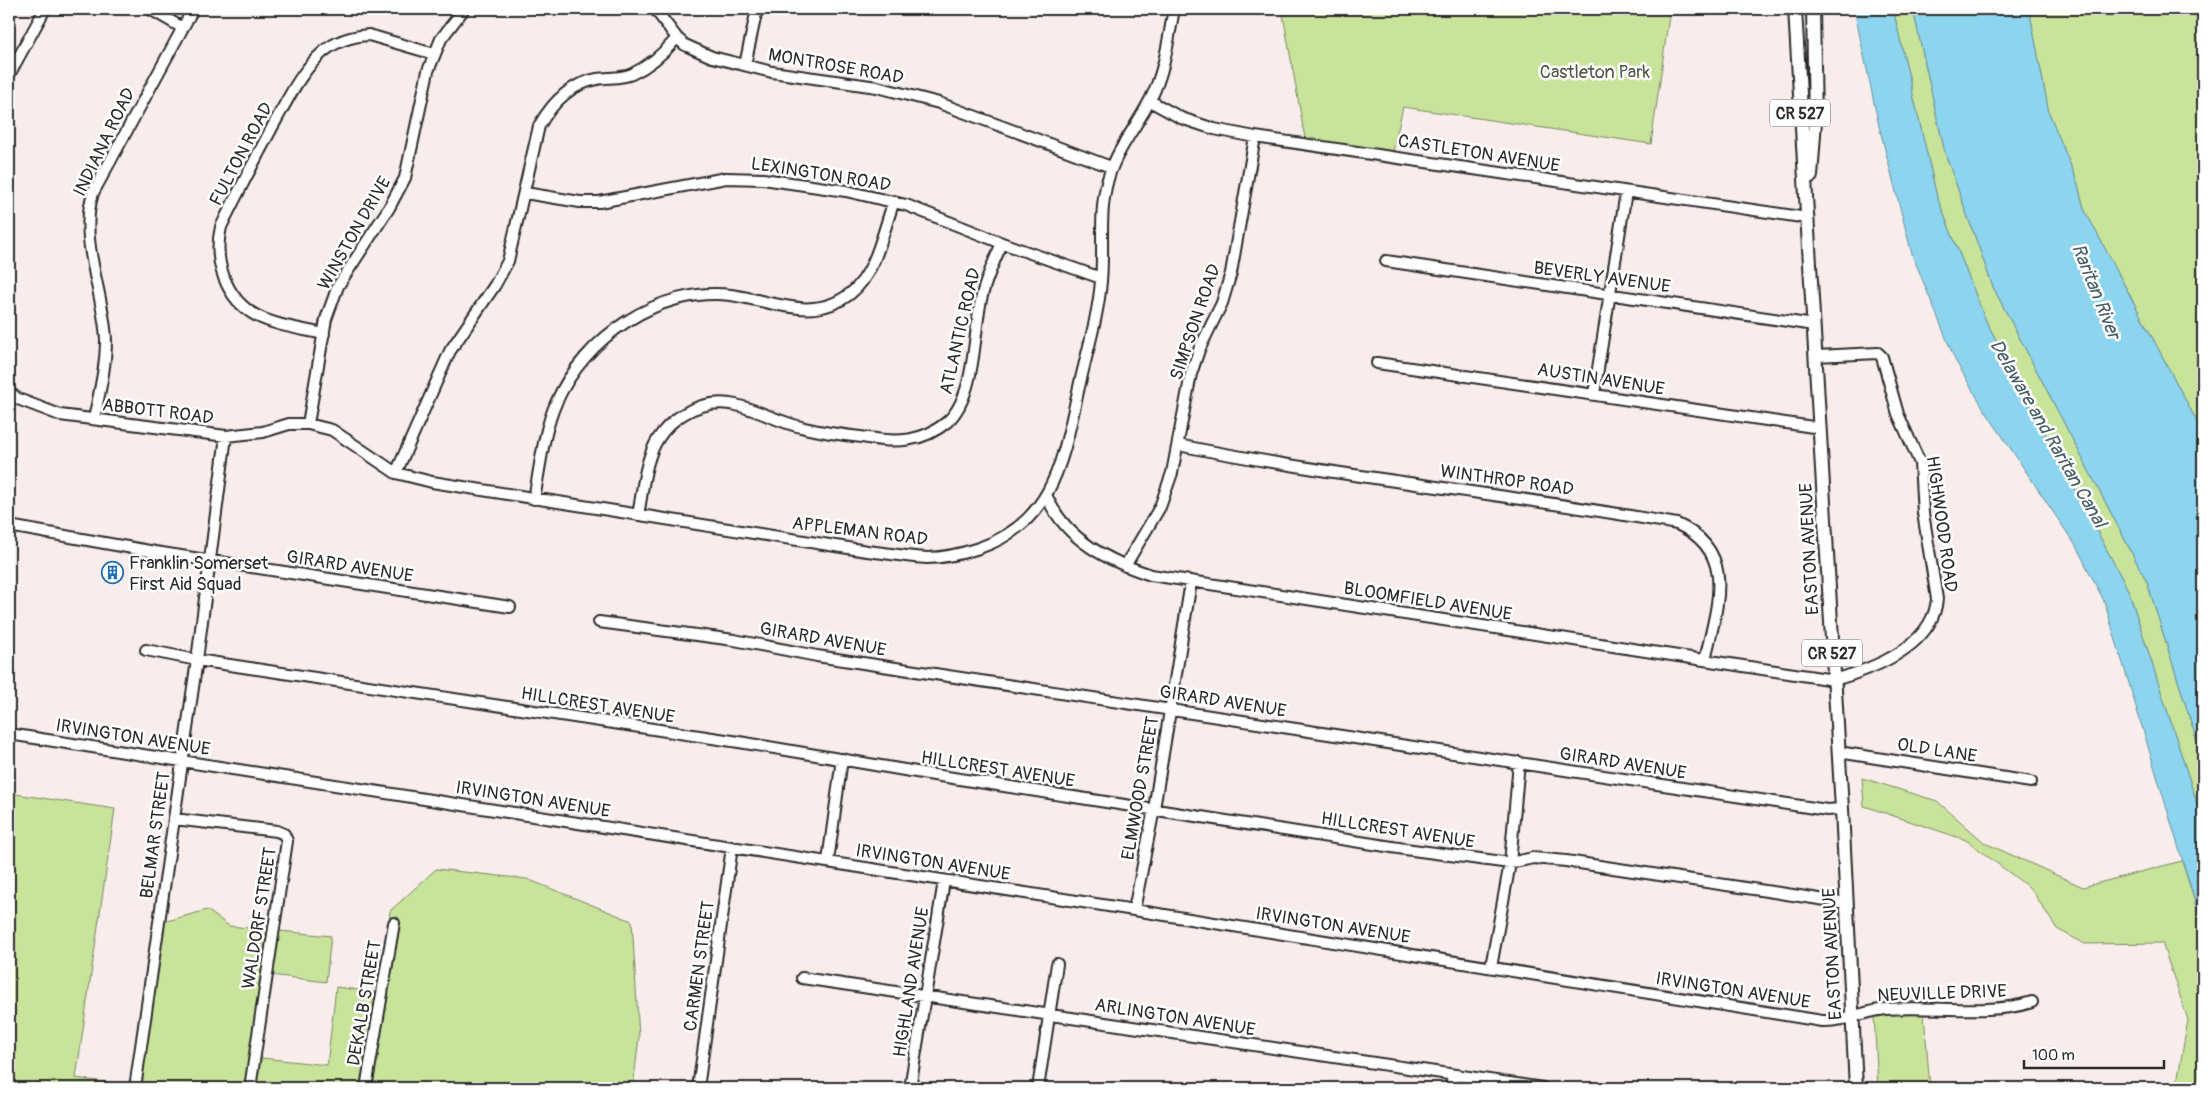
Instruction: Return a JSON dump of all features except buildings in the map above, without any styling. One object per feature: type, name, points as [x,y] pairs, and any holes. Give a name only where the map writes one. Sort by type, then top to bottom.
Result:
[{"type":"main road","name":"EASTON AVENUE","points":[[1795,9],[1842,809],[1856,1088]]},
{"type":"main road","name":"EASTON AVENUE","points":[[1808,218],[1815,120],[1812,9]]},
{"type":"street","points":[[9,75],[45,9]]},
{"type":"street","points":[[150,9],[181,27]]},
{"type":"street","name":"INDIANA ROAD","points":[[94,419],[106,341],[92,256],[88,218],[89,206],[93,193],[181,27],[193,9]]},
{"type":"street","name":"WINSTON DRIVE","points":[[308,424],[326,319],[338,286],[390,208],[405,178],[428,70],[441,39],[464,9]]},
{"type":"street","name":"MONTROSE ROAD","points":[[655,9],[677,38],[698,52],[772,72],[877,87],[939,103],[1111,167]]},
{"type":"street","points":[[745,65],[757,9]]},
{"type":"street","name":"APPLEMAN ROAD","points":[[308,424],[332,430],[396,473],[432,482],[867,551],[929,558],[968,552],[991,544],[1016,530],[1034,514],[1046,498],[1055,479],[1067,440],[1100,294],[1105,190],[1111,167],[1150,101],[1163,65],[1174,9]]},
{"type":"street","name":"FULTON ROAD","points":[[324,334],[275,322],[256,315],[242,304],[225,283],[219,264],[218,239],[221,227],[290,95],[305,70],[324,51],[340,42],[358,36],[370,35],[434,54]]},
{"type":"street","points":[[396,473],[450,351],[495,285],[508,261],[539,126],[555,100],[587,82],[630,75],[649,64],[677,38]]},
{"type":"street","name":"CASTLETON AVENUE","points":[[1150,101],[1181,118],[1214,129],[1256,137],[1808,218]]},
{"type":"street","name":"SIMPSON ROAD","points":[[1125,566],[1160,507],[1172,474],[1191,374],[1199,350],[1222,303],[1232,273],[1256,137]]},
{"type":"street","name":"LEXINGTON ROAD","points":[[525,193],[580,202],[599,202],[726,178],[763,179],[846,191],[894,201],[1002,243],[1101,278]]},
{"type":"street","points":[[1594,394],[1626,192]]},
{"type":"street","points":[[534,499],[550,420],[556,402],[572,374],[608,335],[634,317],[657,305],[676,299],[715,294],[805,310],[817,309],[837,302],[855,289],[870,269],[894,201]]},
{"type":"street","name":"ATLANTIC ROAD","points":[[638,515],[647,467],[660,434],[686,413],[706,405],[722,403],[738,406],[800,427],[893,442],[912,440],[946,422],[958,409],[966,392],[982,294],[1002,243]]},
{"type":"street","name":"BEVERLY AVENUE","points":[[1386,261],[1814,325]]},
{"type":"street","name":"HIGHWOOD ROAD","points":[[1816,356],[1878,353],[1882,357],[1898,414],[1920,463],[1923,513],[1937,599],[1936,608],[1928,627],[1913,643],[1894,656],[1861,672],[1834,680]]},
{"type":"street","name":"AUSTIN AVENUE","points":[[1377,363],[1820,428]]},
{"type":"street","name":"ABBOTT ROAD","points":[[9,392],[18,399],[51,413],[226,436],[263,432],[289,424],[308,424]]},
{"type":"street","name":"BELMAR STREET","points":[[135,1088],[197,660],[226,436]]},
{"type":"street","name":"WINTHROP ROAD","points":[[1178,445],[1253,460],[1576,506],[1677,524],[1687,529],[1707,546],[1718,568],[1718,597],[1705,660]]},
{"type":"street","name":"BLOOMFIELD AVENUE","points":[[1046,498],[1054,514],[1068,530],[1105,558],[1151,575],[1834,680]]},
{"type":"street","name":"GIRARD AVENUE","points":[[9,526],[510,607]]},
{"type":"street","name":"ELMWOOD STREET","points":[[1134,910],[1154,809],[1191,582]]},
{"type":"street","name":"GIRARD AVENUE","points":[[599,622],[734,640],[834,659],[1519,762],[1654,785],[1827,810],[1842,809]]},
{"type":"street","name":"HILLCREST AVENUE","points":[[146,650],[197,660],[1510,863],[1533,858],[1566,861],[1846,903]]},
{"type":"street","name":"IRVINGTON AVENUE","points":[[9,734],[732,848],[828,861],[1822,1021],[1835,1021],[1852,1017]]},
{"type":"street","name":"OLD LANE","points":[[1838,752],[2031,782]]},
{"type":"street","points":[[828,861],[842,759]]},
{"type":"street","points":[[1491,967],[1510,863],[1519,762]]},
{"type":"street","name":"WALDORF STREET","points":[[174,819],[277,831],[284,834],[287,841],[250,1088]]},
{"type":"street","name":"CARMEN STREET","points":[[698,1088],[732,848]]},
{"type":"street","name":"HIGHLAND AVENUE","points":[[910,1088],[944,881]]},
{"type":"street","name":"DEKALB STREET","points":[[366,1088],[394,923]]},
{"type":"street","points":[[1038,1088],[1057,964]]},
{"type":"street","name":"ARLINGTON AVENUE","points":[[802,978],[925,994],[1543,1088]]},
{"type":"street","name":"NEUVILLE DRIVE","points":[[1852,1017],[1886,1009],[2005,1007],[2032,1002]]},
{"type":"street","points":[[1451,1088],[1453,1075]]},
{"type":"green space","name":"Castleton Park","points":[[1282,9],[1670,9],[1651,144],[1403,107],[1392,156],[1306,144]]},
{"type":"green space","points":[[1893,9],[1913,9],[1945,153],[1993,287],[2147,582],[2203,760],[2203,822],[2129,592],[1986,321],[1937,197]]},
{"type":"green space","points":[[2029,9],[2203,9],[2203,433],[2084,209],[2077,181],[2049,113]]},
{"type":"green space","points":[[1862,778],[1937,801],[1985,843],[2083,887],[2182,861],[2203,928],[2203,1088],[2176,1088],[2188,1020],[2162,943],[2085,944],[2057,929],[2031,889],[1966,840],[1864,806]]},
{"type":"green space","points":[[9,793],[115,809],[76,1078],[133,1086],[156,924],[207,910],[229,926],[331,936],[326,982],[263,974],[253,1057],[327,1065],[336,987],[381,993],[390,911],[436,869],[527,879],[632,921],[639,1037],[633,1088],[9,1088]]},
{"type":"green space","points":[[1874,1014],[1924,1014],[1930,1088],[1878,1088]]},
{"type":"water","points":[[1854,9],[1893,9],[1937,197],[1986,321],[2129,592],[2203,822],[2203,928],[2104,601],[2076,546],[1984,409],[1955,360],[1912,254],[1879,126]]},
{"type":"water","name":"Raritan River","points":[[1913,9],[2029,9],[2049,113],[2077,181],[2084,209],[2203,433],[2203,760],[2147,582],[1993,287],[1945,153]]},
{"type":"place","name":"Franklin Somerset First Aid Squad","points":[[113,573]]},
{"type":"water label","name":"Delaware and Raritan Canal","points":[[2049,433]]}]
